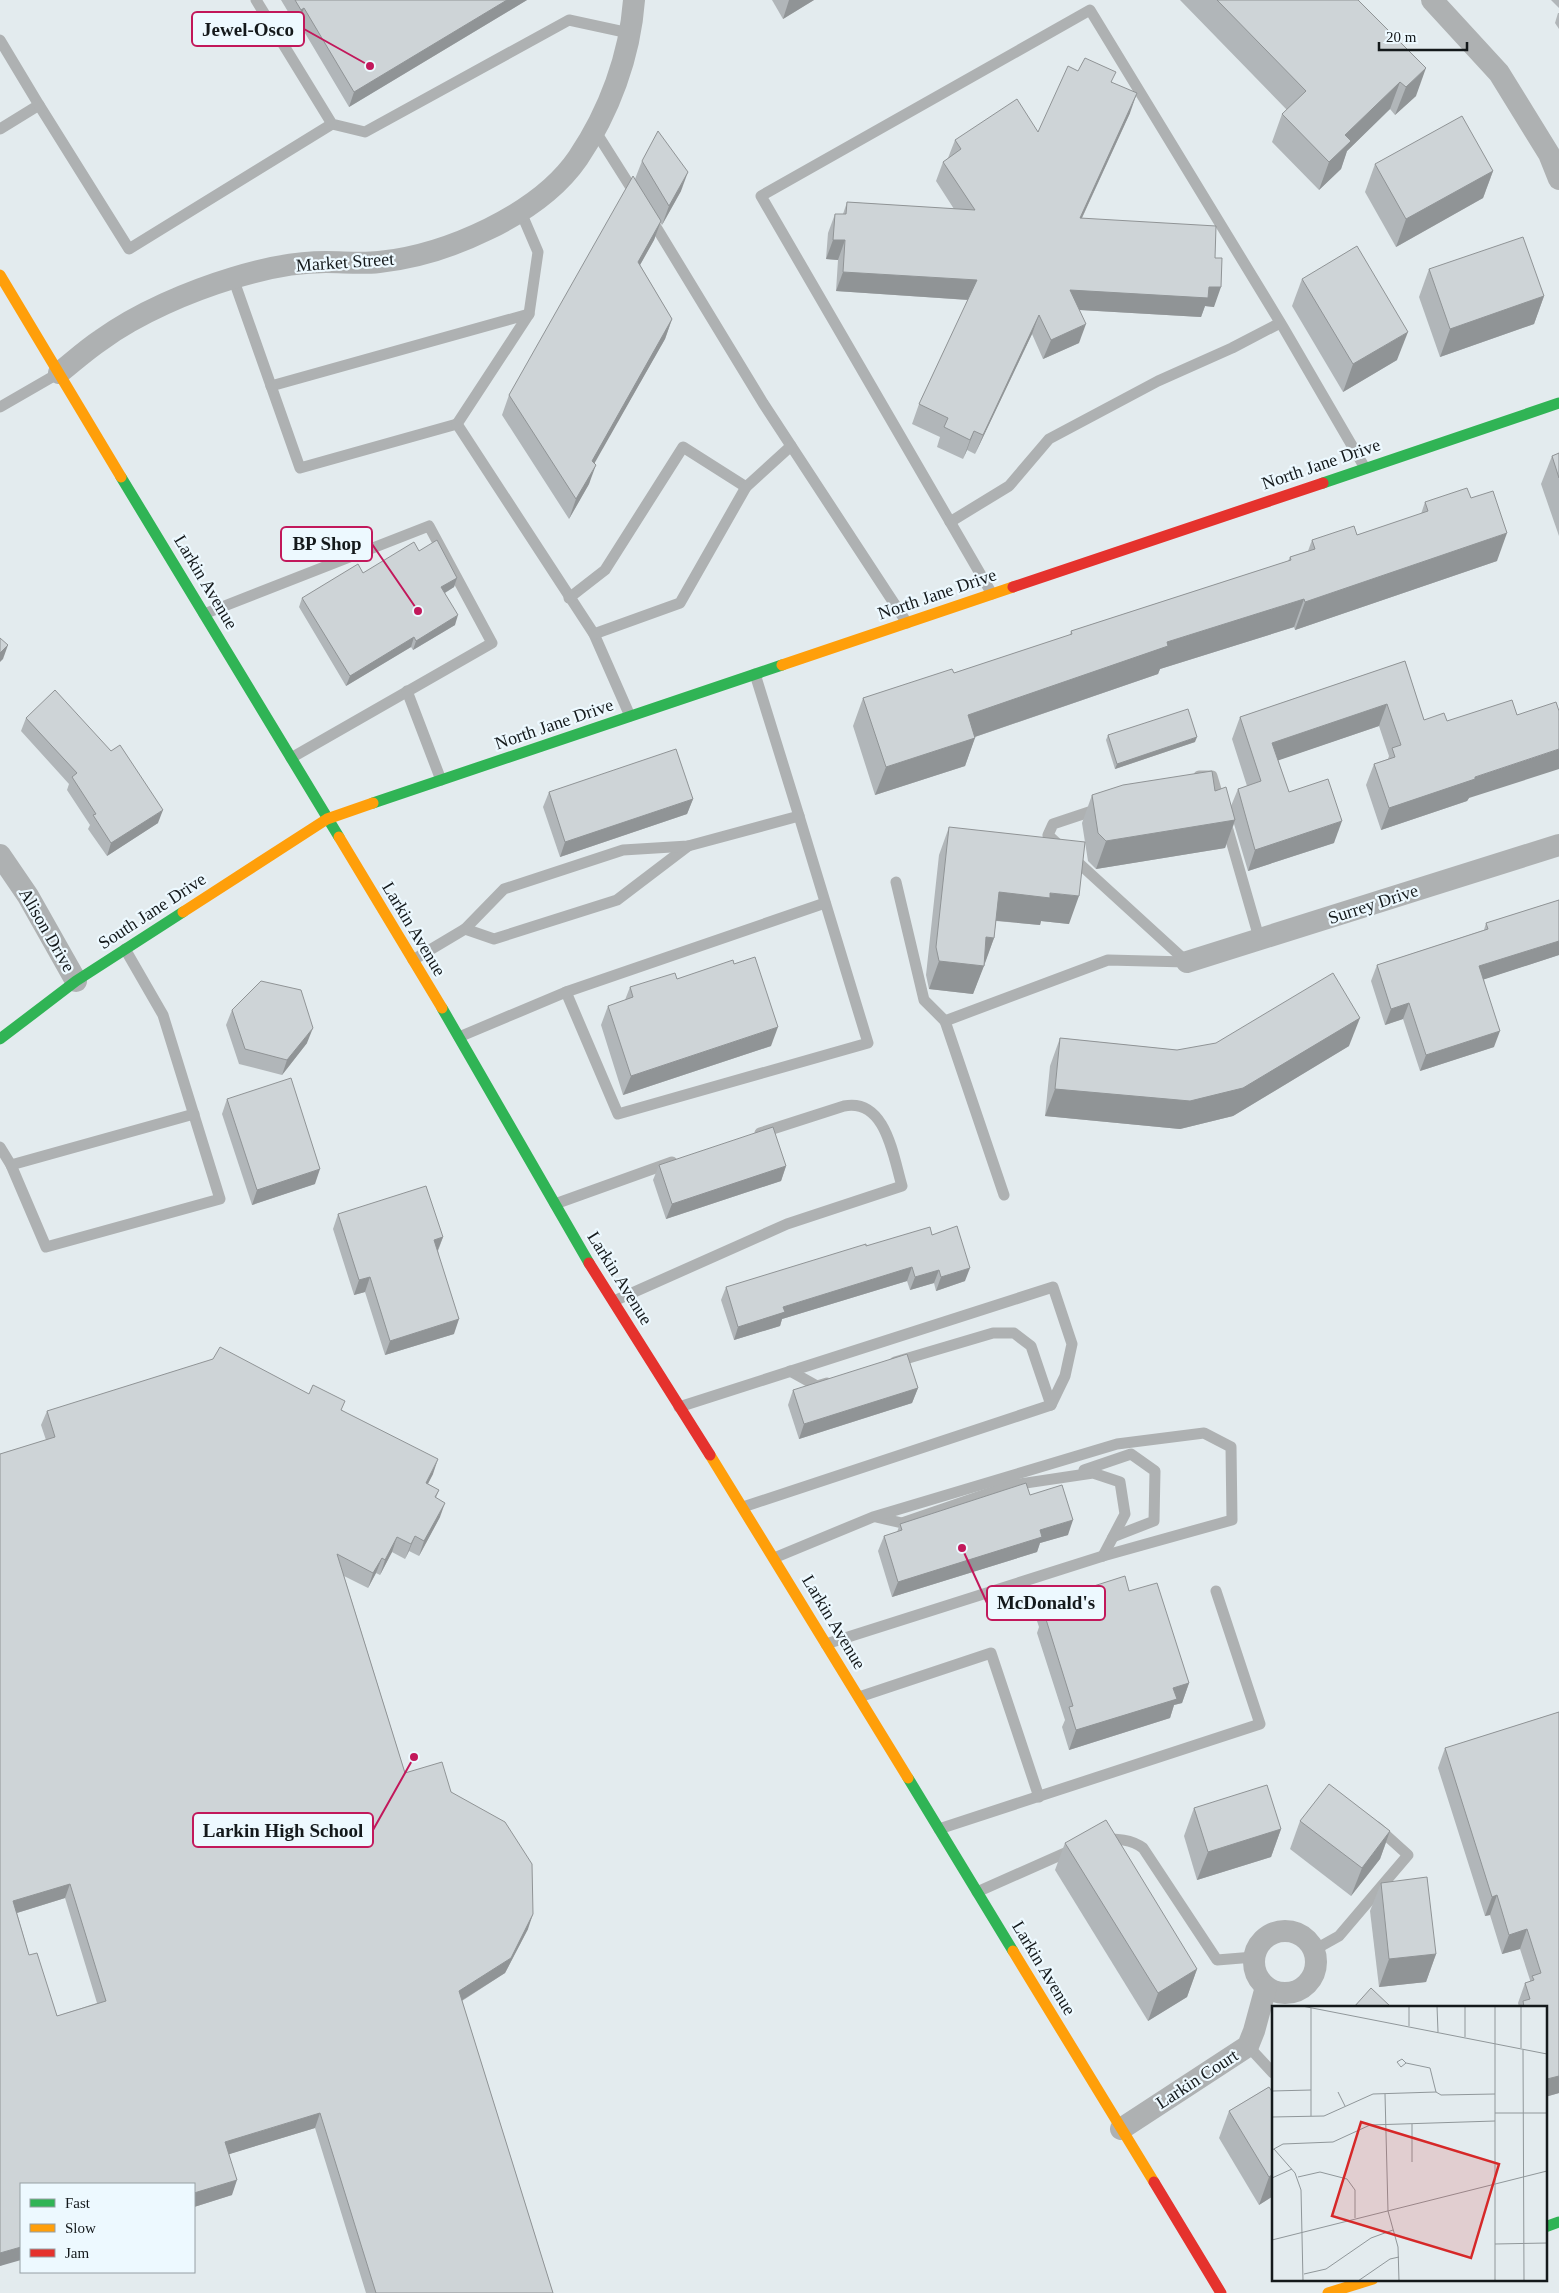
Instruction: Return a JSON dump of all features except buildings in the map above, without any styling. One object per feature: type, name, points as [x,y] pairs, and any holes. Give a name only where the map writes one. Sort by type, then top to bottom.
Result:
[{"type":"main road","name":"Larkin Avenue","points":[[0,275],[413,960],[555,1204],[679,1407],[743,1507],[1221,2293]]},
{"type":"main road","name":"North Jane Drive","points":[[327,818],[1559,403]]},
{"type":"main road","name":"South Jane Drive","points":[[0,1039],[76,981],[124,948],[327,818]]},
{"type":"main road","points":[[1546,2227],[1559,2222]]},
{"type":"main road","points":[[1328,2293],[1370,2280]]},
{"type":"street","name":"Market Street","points":[[59,373],[102,339],[148,312],[233,278],[301,264],[379,262],[416,256],[470,238],[503,223],[560,179],[577,159],[605,109],[624,60],[634,0]]},
{"type":"street","points":[[1432,0],[1499,72],[1549,154],[1559,179]]},
{"type":"street","name":"Surrey Drive","points":[[1187,962],[1260,941],[1559,845]]},
{"type":"street","name":"Alison Drive","points":[[0,855],[28,896],[76,981]]},
{"type":"street","points":[[1286,1930],[1304,1937],[1314,1950],[1316,1966],[1313,1976],[1298,1991],[1287,1994],[1266,1988],[1254,1971],[1254,1957],[1260,1942],[1267,1936],[1286,1930]]},
{"type":"street","name":"Larkin Court","points":[[1121,2129],[1248,2046],[1266,1988]]},
{"type":"lane","points":[[256,0],[332,124],[365,132],[569,20],[629,33]]},
{"type":"lane","points":[[992,594],[761,196],[1090,10],[1280,323],[1365,468]]},
{"type":"lane","points":[[0,40],[129,249],[332,124]]},
{"type":"lane","points":[[0,129],[40,104]]},
{"type":"lane","points":[[594,129],[763,403],[907,623]]},
{"type":"lane","points":[[233,278],[300,468],[457,424],[529,314],[538,252],[520,210]]},
{"type":"lane","points":[[270,386],[529,314]]},
{"type":"lane","points":[[950,522],[1009,486],[1049,439],[1158,381],[1232,348],[1280,323]]},
{"type":"lane","points":[[0,407],[59,373]]},
{"type":"lane","points":[[457,424],[594,634],[630,716]]},
{"type":"lane","points":[[594,634],[680,603],[746,487],[791,446]]},
{"type":"lane","points":[[569,598],[605,570],[684,447],[746,487]]},
{"type":"lane","points":[[204,614],[429,526],[492,643],[291,758]]},
{"type":"lane","points":[[566,992],[618,1114],[868,1043],[754,674]]},
{"type":"lane","points":[[407,691],[441,780]]},
{"type":"lane","points":[[1189,780],[1198,776],[1212,776],[1260,941]]},
{"type":"lane","points":[[1107,806],[1052,824],[1048,835],[1187,962]]},
{"type":"lane","points":[[413,960],[465,929],[504,889],[623,850],[688,846],[799,816]]},
{"type":"lane","points":[[465,929],[494,938],[617,900],[688,846]]},
{"type":"lane","points":[[896,882],[924,1000],[945,1021],[1004,1195]]},
{"type":"lane","points":[[459,1037],[566,992],[825,903]]},
{"type":"lane","points":[[0,1147],[11,1165],[46,1248],[220,1199],[163,1015],[124,948]]},
{"type":"lane","points":[[945,1021],[1108,960],[1187,962]]},
{"type":"lane","points":[[614,1301],[786,1224],[902,1186],[883,1125],[878,1117],[863,1106],[854,1104],[844,1106],[744,1138]]},
{"type":"lane","points":[[11,1165],[194,1114]]},
{"type":"lane","points":[[555,1204],[680,1159]]},
{"type":"lane","points":[[679,1407],[1053,1287],[1072,1344],[1065,1376],[1051,1405],[743,1507]]},
{"type":"lane","points":[[882,1366],[993,1332],[1014,1333],[1031,1346],[1051,1405]]},
{"type":"lane","points":[[790,1371],[817,1386],[835,1380]]},
{"type":"lane","points":[[774,1558],[873,1517],[1117,1444],[1204,1433],[1231,1447],[1232,1520],[1103,1556],[826,1644]]},
{"type":"lane","points":[[1064,1477],[1131,1454],[1155,1471],[1154,1522],[1113,1537]]},
{"type":"lane","points":[[873,1517],[902,1523],[1013,1485],[1093,1473],[1120,1482],[1124,1514],[1103,1556]]},
{"type":"lane","points":[[939,1829],[1260,1724],[1216,1591]]},
{"type":"lane","points":[[859,1697],[991,1653],[1038,1797]]},
{"type":"lane","points":[[1314,1950],[1339,1936],[1408,1855],[1368,1819]]},
{"type":"lane","points":[[977,1892],[1090,1842],[1119,1838],[1138,1844],[1143,1848],[1217,1960],[1254,1957]]},
{"type":"lane","points":[[1248,2046],[1272,2072]]},
{"type":"traffic: fast","points":[[1323,483],[1559,403]]},
{"type":"traffic: fast","points":[[121,477],[339,837]]},
{"type":"traffic: fast","points":[[373,803],[782,665]]},
{"type":"traffic: fast","points":[[0,1039],[76,981],[183,912]]},
{"type":"traffic: fast","points":[[442,1008],[589,1263]]},
{"type":"traffic: fast","points":[[908,1778],[1013,1951]]},
{"type":"traffic: fast","points":[[1546,2227],[1559,2222]]},
{"type":"traffic: slow","points":[[0,275],[121,477]]},
{"type":"traffic: slow","points":[[782,665],[1013,587]]},
{"type":"traffic: slow","points":[[183,912],[327,819],[373,803]]},
{"type":"traffic: slow","points":[[339,837],[442,1008]]},
{"type":"traffic: slow","points":[[710,1455],[908,1778]]},
{"type":"traffic: slow","points":[[1013,1951],[1154,2182]]},
{"type":"traffic: slow","points":[[1328,2293],[1370,2280]]},
{"type":"traffic: jam","points":[[1013,587],[1323,483]]},
{"type":"traffic: jam","points":[[589,1263],[710,1455]]},
{"type":"traffic: jam","points":[[1154,2182],[1221,2293]]},
{"type":"place","name":"Jewel-Osco","points":[[370,66]]},
{"type":"place","name":"BP Shop","points":[[418,611]]},
{"type":"place","name":"McDonald's","points":[[962,1548]]},
{"type":"place","name":"Larkin High School","points":[[414,1757]]}]
